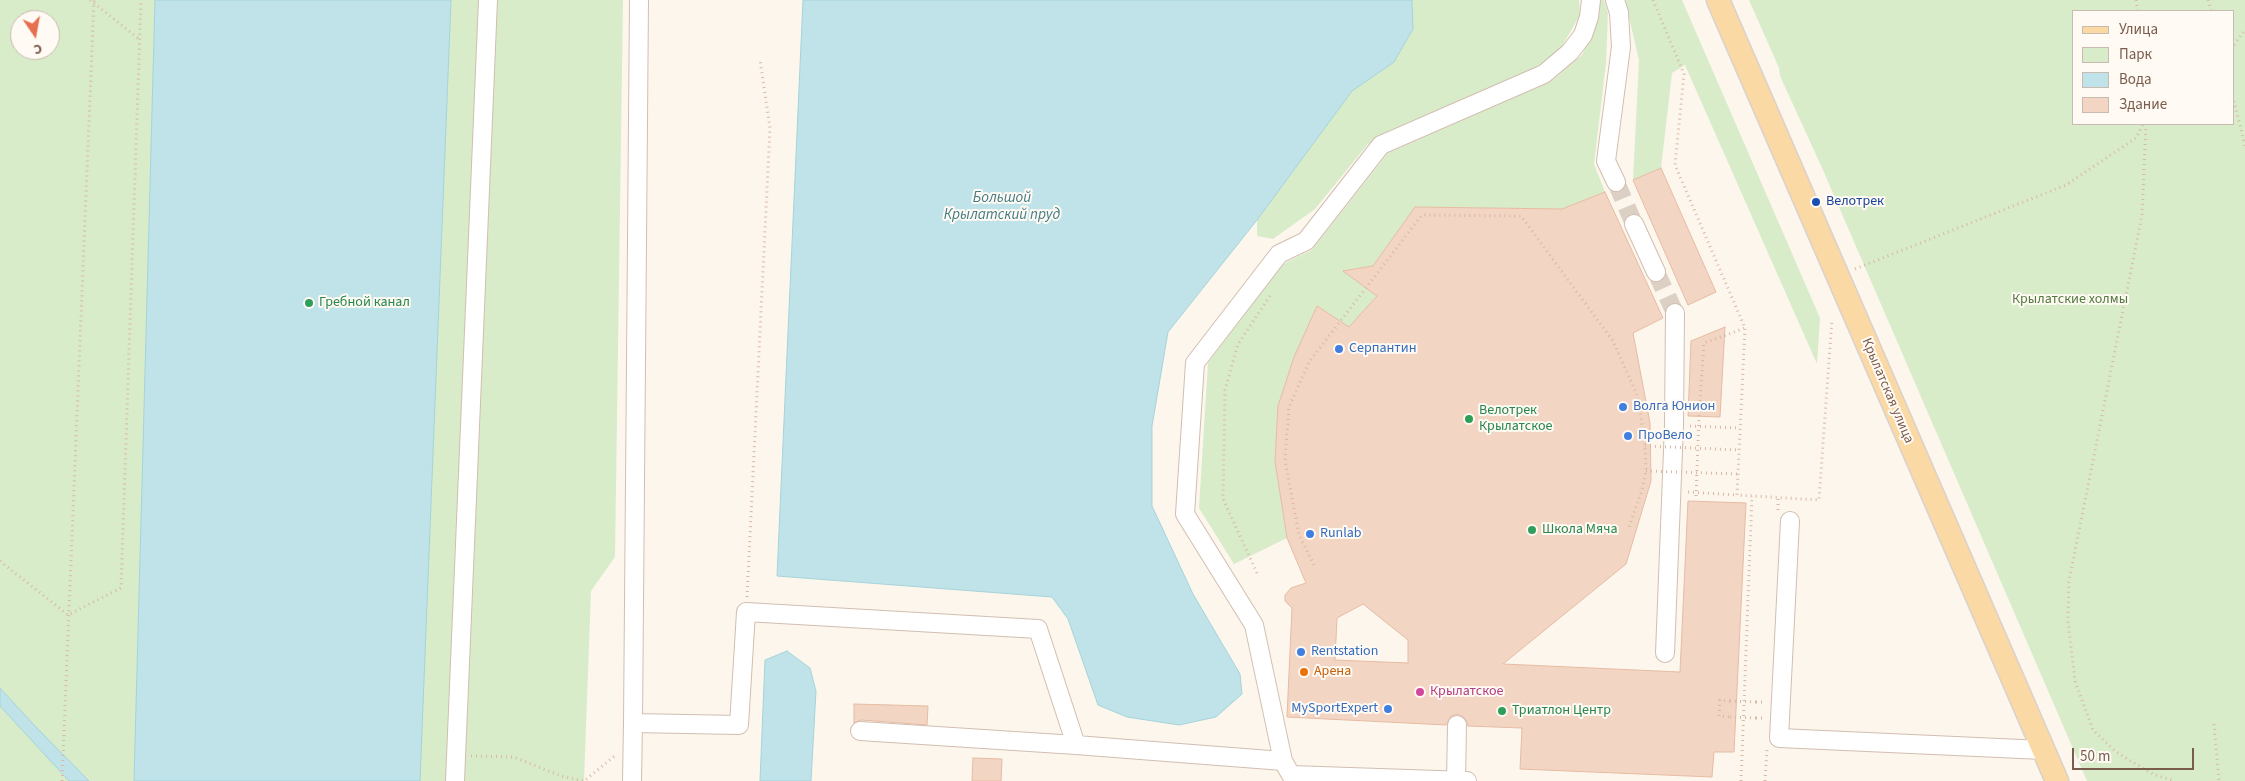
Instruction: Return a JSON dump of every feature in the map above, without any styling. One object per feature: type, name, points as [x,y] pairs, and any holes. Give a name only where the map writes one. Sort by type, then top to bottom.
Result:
[{"type":"main road","name":"Крылатская улица","points":[[1718,0],[2057,781]]},
{"type":"lane","points":[[455,781],[488,0]]},
{"type":"lane","points":[[632,781],[639,0]]},
{"type":"lane","points":[[1467,781],[1291,775],[1283,761],[1254,625],[1185,514],[1195,363],[1279,254],[1306,241],[1381,145],[1544,74],[1570,52],[1583,34],[1589,17],[1591,0]]},
{"type":"lane","points":[[1615,0],[1619,14],[1621,47],[1606,160],[1616,182]]},
{"type":"lane","points":[[1634,224],[1656,272]]},
{"type":"lane","points":[[1666,653],[1674,425],[1675,313]]},
{"type":"lane","points":[[1790,521],[1780,738],[2044,750]]},
{"type":"lane","points":[[633,723],[739,724],[746,612],[1038,629],[1076,745]]},
{"type":"lane","points":[[1456,725],[1456,780]]},
{"type":"lane","points":[[860,731],[1283,761]]},
{"type":"path","points":[[90,0],[139,40]]},
{"type":"path","points":[[68,615],[121,588],[141,0]]},
{"type":"path","points":[[1653,0],[1684,74],[1675,165],[1745,328],[1737,495]]},
{"type":"path","points":[[62,781],[94,2]]},
{"type":"path","points":[[2235,44],[2245,30]]},
{"type":"path","points":[[746,612],[770,128],[760,60]]},
{"type":"path","points":[[2235,105],[2245,146]]},
{"type":"path","points":[[1851,270],[2066,185],[2136,138],[2143,125]]},
{"type":"path","points":[[2144,125],[2142,215],[2069,581],[2068,621],[2075,681],[2093,730],[2115,751],[2129,760],[2153,774],[2174,781]]},
{"type":"path","points":[[1314,565],[1299,535],[1285,460],[1289,406],[1309,362],[1422,215],[1521,216],[1613,341],[1638,397],[1645,446],[1646,471],[1642,490],[1629,527]]},
{"type":"path","points":[[1257,572],[1223,499],[1225,390],[1238,344],[1274,289]]},
{"type":"path","points":[[1707,493],[1820,500],[1832,319]]},
{"type":"path","points":[[1696,496],[1704,343],[1745,328]]},
{"type":"path","points":[[1709,426],[1740,428]]},
{"type":"path","points":[[1645,446],[1739,450]]},
{"type":"path","points":[[1646,471],[1738,474]]},
{"type":"path","points":[[1741,781],[1752,496]]},
{"type":"path","points":[[0,561],[68,615]]},
{"type":"path","points":[[1756,702],[1720,700],[1719,716],[1756,718]]},
{"type":"path","points":[[2214,724],[2219,781]]},
{"type":"path","points":[[456,756],[514,757],[561,776],[584,780],[633,742]]},
{"type":"path","points":[[1765,781],[1766,763]]},
{"type":"green space","name":"Гребной канал","points":[[0,0],[623,0],[615,557],[591,591],[584,781],[0,781]]},
{"type":"green space","points":[[1412,0],[1579,0],[1580,15],[1561,48],[1534,69],[1390,130],[1368,144],[1315,209],[1273,239],[1257,236],[1257,220],[1352,91],[1394,62],[1413,29]]},
{"type":"green space","points":[[1598,0],[1604,0],[1608,13],[1606,63],[1594,164],[1605,192],[1562,209],[1415,207],[1373,266],[1344,271],[1377,296],[1349,327],[1317,306],[1294,357],[1278,406],[1275,461],[1287,538],[1234,564],[1199,508],[1208,363],[1281,265],[1312,250],[1388,153],[1552,81],[1582,55],[1599,18]]},
{"type":"green space","points":[[1625,0],[1682,0],[1820,318],[1817,364],[1685,65],[1672,73],[1661,168],[1633,180],[1639,60]]},
{"type":"green space","name":"Крылатские холмы","points":[[1749,0],[2245,0],[2245,781],[2087,781],[1823,170],[1780,76],[1779,68]]},
{"type":"water","name":"Гребной канал","points":[[155,0],[451,0],[420,781],[134,781]]},
{"type":"water","name":"Большой Крылатский пруд","points":[[803,0],[1412,0],[1413,29],[1394,62],[1352,91],[1257,220],[1168,332],[1152,426],[1152,506],[1193,594],[1240,674],[1242,694],[1216,717],[1179,725],[1127,717],[1098,705],[1068,619],[1052,597],[777,576]]},
{"type":"water","points":[[787,651],[810,668],[816,691],[811,781],[760,781],[765,660]]},
{"type":"water","points":[[0,688],[89,781],[69,781],[0,706]]},
{"type":"building","points":[[1661,168],[1716,292],[1688,305],[1633,180]]},
{"type":"building","points":[[1605,192],[1663,318],[1633,333],[1650,423],[1651,481],[1626,564],[1503,664],[1680,672],[1688,501],[1746,503],[1734,752],[1714,752],[1712,777],[1520,769],[1522,728],[1468,726],[1466,719],[1458,714],[1451,716],[1446,725],[1287,717],[1292,608],[1285,601],[1285,595],[1291,588],[1306,583],[1287,538],[1275,461],[1278,406],[1294,357],[1317,306],[1349,327],[1377,296],[1343,271],[1373,266],[1415,207],[1562,209]],"holes":[[[1363,604],[1408,640],[1408,663],[1335,660],[1337,618]]]},
{"type":"building","points":[[1725,327],[1720,417],[1688,416],[1691,341]]},
{"type":"building","points":[[854,704],[928,706],[927,725],[861,720],[854,723]]},
{"type":"building","points":[[973,758],[1002,759],[1001,781],[972,781]]},
{"type":"tunnel","points":[[1616,182],[1634,224]]},
{"type":"tunnel","points":[[1656,272],[1675,313]]},
{"type":"place","name":"Велотрек","points":[[1816,202]]},
{"type":"place","name":"Гребной канал","points":[[309,303]]},
{"type":"place","name":"Серпантин","points":[[1339,349]]},
{"type":"place","name":"Волга Юнион","points":[[1623,407]]},
{"type":"place","name":"Велотрек Крылатское","points":[[1469,419]]},
{"type":"place","name":"ПроВело","points":[[1628,436]]},
{"type":"place","name":"Школа Мяча","points":[[1532,530]]},
{"type":"place","name":"Runlab","points":[[1310,534]]},
{"type":"place","name":"Rentstation","points":[[1301,652]]},
{"type":"place","name":"Арена","points":[[1304,672]]},
{"type":"place","name":"Крылатское","points":[[1420,692]]},
{"type":"place","name":"MySportExpert","points":[[1388,709]]},
{"type":"place","name":"Триатлон Центр","points":[[1502,711]]}]
